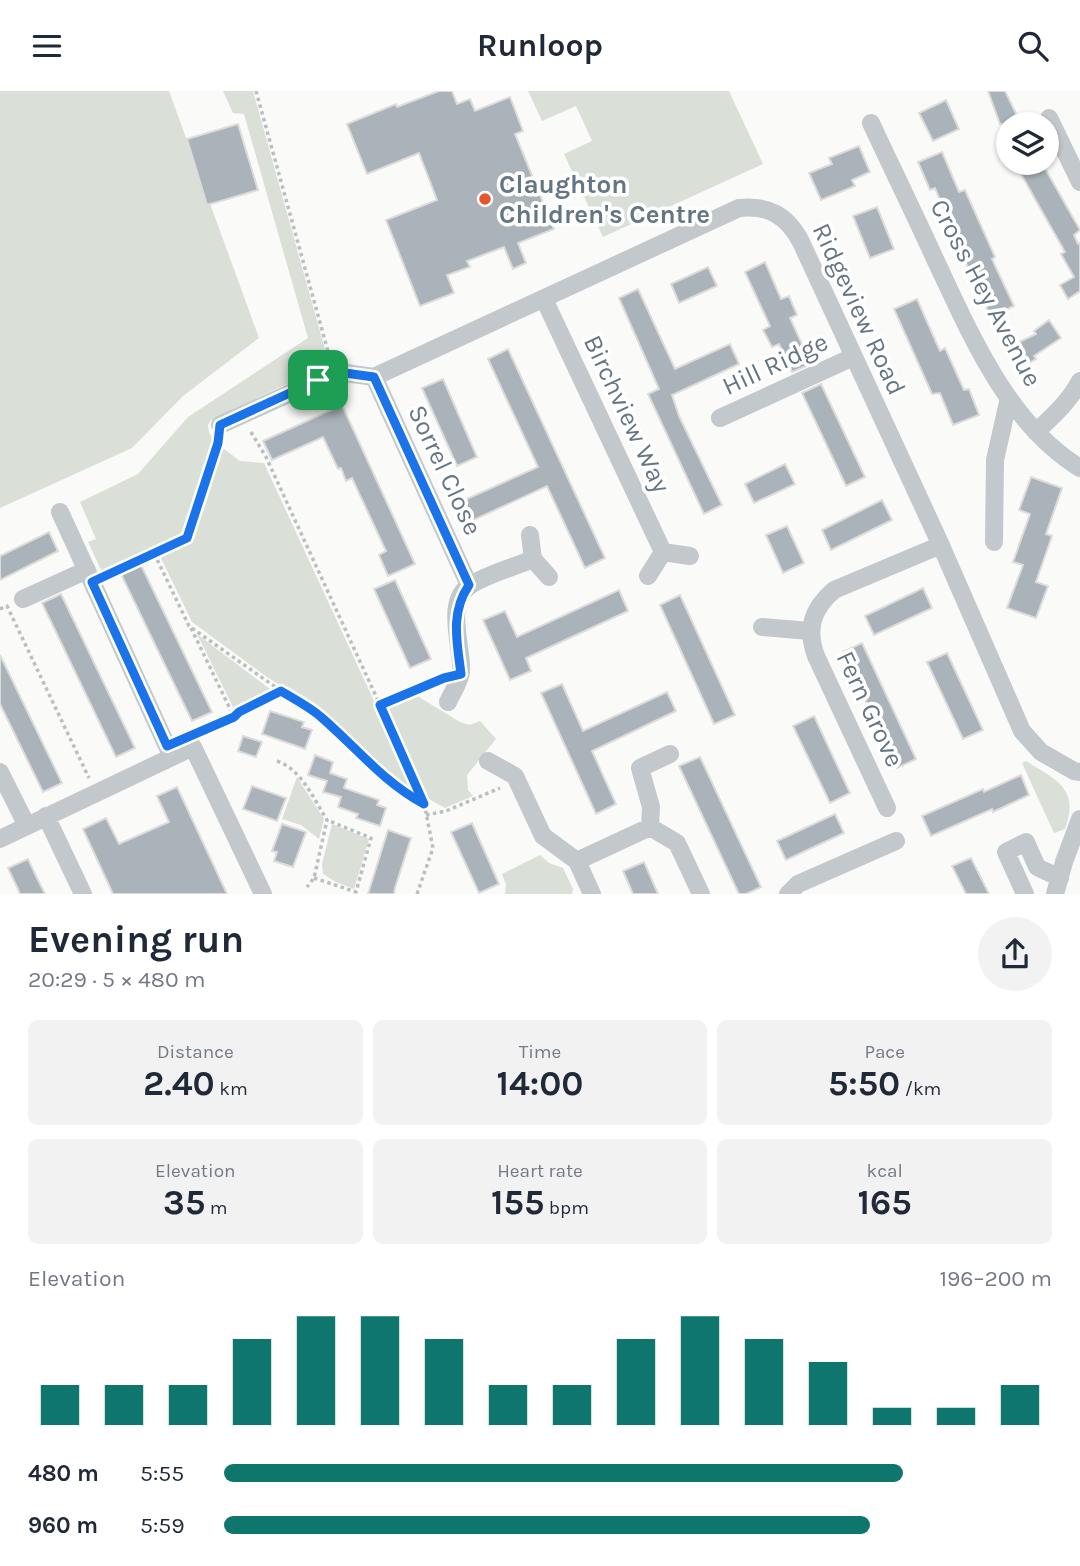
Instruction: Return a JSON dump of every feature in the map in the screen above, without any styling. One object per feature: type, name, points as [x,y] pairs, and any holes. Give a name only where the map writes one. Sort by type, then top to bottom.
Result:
[{"type":"street","name":"Cross Hey Avenue","points":[[871,123],[949,288],[1009,398],[1036,432],[1080,468]]},
{"type":"street","points":[[1059,139],[1080,182]]},
{"type":"street","name":"Ridgeview Road","points":[[374,377],[739,208],[762,208],[783,217],[794,228],[940,545],[1022,731],[1041,753],[1080,772]]},
{"type":"street","name":"Birchview Way","points":[[544,299],[663,552]]},
{"type":"street","name":"Hill Ridge","points":[[720,418],[853,357]]},
{"type":"street","points":[[220,425],[335,374],[374,377]]},
{"type":"street","name":"Sorrel Close","points":[[374,377],[469,585]]},
{"type":"street","points":[[1036,432],[1062,408],[1080,381]]},
{"type":"street","points":[[994,543],[995,460],[1009,398]]},
{"type":"street","points":[[60,512],[170,752]]},
{"type":"street","points":[[530,535],[533,559],[549,577]]},
{"type":"street","name":"Fern Grove","points":[[887,808],[816,656],[810,631],[814,613],[822,600],[834,590],[940,545]]},
{"type":"street","points":[[648,576],[663,552],[690,556]]},
{"type":"street","points":[[448,702],[461,674],[456,633],[457,608],[469,585],[533,559]]},
{"type":"street","points":[[23,599],[89,576]]},
{"type":"street","name":"Fern Grove","points":[[762,627],[810,631]]},
{"type":"street","points":[[0,839],[96,793],[170,752],[193,747],[264,894]]},
{"type":"street","points":[[650,827],[651,807],[640,768],[670,754]]},
{"type":"street","points":[[488,761],[514,776],[543,836],[578,861],[592,894]]},
{"type":"street","points":[[0,772],[27,826]]},
{"type":"street","points":[[46,816],[83,894]]},
{"type":"street","points":[[1025,894],[1006,852],[1026,842],[1037,867],[1057,886],[1075,847],[1080,819]]},
{"type":"street","points":[[578,861],[650,827]]},
{"type":"street","points":[[650,827],[677,843],[701,894]]},
{"type":"street","points":[[788,894],[798,884],[895,841]]},
{"type":"path","points":[[256,91],[335,374]]},
{"type":"path","points":[[242,415],[266,457],[424,804],[433,848],[418,894]]},
{"type":"path","points":[[89,576],[187,538],[218,443],[220,425]]},
{"type":"path","points":[[154,553],[234,717]]},
{"type":"path","points":[[0,609],[7,606],[96,793]]},
{"type":"path","points":[[189,625],[319,715],[374,769],[424,804]]},
{"type":"path","points":[[380,705],[444,678],[461,674]]},
{"type":"path","points":[[170,752],[281,691]]},
{"type":"path","points":[[277,761],[290,766],[299,776],[327,820],[371,838],[356,893],[314,878]]},
{"type":"path","points":[[426,815],[446,811],[517,781]]},
{"type":"path","points":[[307,887],[314,878],[327,820]]},
{"type":"shaded area","points":[[0,91],[169,91],[259,338],[183,396],[132,448],[0,508]]},
{"type":"shaded area","points":[[223,91],[253,91],[329,364],[211,420],[208,425],[209,433],[215,440],[185,536],[103,574],[88,542],[96,539],[80,502],[138,474],[188,417],[308,338],[244,114],[233,113]]},
{"type":"shaded area","points":[[528,91],[729,91],[763,164],[603,237],[564,154],[592,141],[576,106],[542,121]]},
{"type":"shaded area","points":[[220,446],[240,461],[264,463],[417,794],[376,765],[321,711],[267,677],[192,622],[159,554],[190,540]]},
{"type":"shaded area","points":[[197,634],[274,692],[235,711]]},
{"type":"shaded area","points":[[414,694],[460,722],[470,725],[480,721],[496,739],[467,775],[468,790],[473,796],[445,808],[427,798],[387,711],[388,704]]},
{"type":"shaded area","points":[[1026,761],[1055,780],[1067,794],[1069,815],[1065,829],[1054,833],[1022,763]]},
{"type":"shaded area","points":[[297,777],[324,819],[319,839],[301,825],[282,819]]},
{"type":"shaded area","points":[[332,824],[369,839],[354,889],[323,874],[322,864]]},
{"type":"shaded area","points":[[540,855],[549,863],[563,868],[573,889],[572,894],[505,894],[506,885],[502,874]]},
{"type":"building","name":"Claughton Children's Centre","points":[[439,91],[452,91],[457,104],[470,99],[475,111],[510,97],[523,131],[515,134],[554,229],[518,243],[526,263],[513,269],[504,247],[467,261],[470,267],[447,275],[454,293],[420,306],[386,220],[437,200],[419,153],[367,174],[347,124],[396,104],[397,107]]},
{"type":"building","points":[[988,91],[1005,91],[1015,112],[996,113]]},
{"type":"building","points":[[946,100],[959,129],[933,141],[919,113]]},
{"type":"building","points":[[238,124],[258,190],[207,205],[187,139]]},
{"type":"building","points":[[859,146],[870,172],[852,180],[855,186],[821,200],[809,173],[832,164],[829,158]]},
{"type":"building","points":[[942,152],[959,192],[965,190],[1014,306],[991,317],[935,188],[930,190],[918,162]]},
{"type":"building","points":[[1022,175],[1049,175],[1080,230],[1074,235],[1078,244],[1080,243],[1080,291],[1068,299],[1060,285],[1074,277],[1061,254],[1065,252]]},
{"type":"building","points":[[877,207],[894,249],[870,258],[853,216]]},
{"type":"building","points":[[765,262],[781,299],[789,296],[797,315],[790,318],[811,364],[792,372],[779,344],[772,347],[763,330],[770,326],[745,272]]},
{"type":"building","points":[[708,267],[717,286],[679,303],[671,284]]},
{"type":"building","points":[[638,289],[675,369],[730,344],[739,364],[672,395],[679,416],[722,505],[704,514],[648,394],[659,389],[619,298]]},
{"type":"building","points":[[917,299],[940,351],[945,348],[964,390],[969,389],[979,415],[953,425],[940,393],[932,394],[894,309]]},
{"type":"building","points":[[1049,320],[1061,338],[1034,356],[1036,359],[1020,368],[1009,347],[1036,334],[1034,331]]},
{"type":"building","points":[[508,349],[605,558],[585,568],[547,486],[469,522],[460,502],[538,467],[488,359]]},
{"type":"building","points":[[443,379],[477,457],[457,466],[422,388]]},
{"type":"building","points":[[821,384],[865,477],[846,486],[802,393]]},
{"type":"building","points":[[342,405],[415,564],[388,576],[379,555],[386,551],[352,478],[346,481],[323,437],[272,460],[263,441]]},
{"type":"building","points":[[785,464],[795,484],[754,503],[745,484]]},
{"type":"building","points":[[1031,477],[1062,488],[1046,534],[1052,536],[1036,582],[1048,586],[1036,618],[1007,608],[1023,565],[1013,562],[1030,514],[1019,510]]},
{"type":"building","points":[[882,500],[892,520],[831,550],[822,530]]},
{"type":"building","points":[[787,526],[804,563],[783,573],[766,535]]},
{"type":"building","points":[[49,532],[58,551],[0,580],[0,556]]},
{"type":"building","points":[[140,563],[212,712],[192,721],[120,572]]},
{"type":"building","points":[[395,580],[431,659],[410,668],[374,589]]},
{"type":"building","points":[[923,588],[932,608],[874,635],[865,616]]},
{"type":"building","points":[[619,590],[628,611],[526,658],[531,671],[510,680],[483,620],[505,611],[517,637]]},
{"type":"building","points":[[61,594],[135,748],[116,757],[42,603]]},
{"type":"building","points":[[680,595],[735,715],[714,724],[660,605]]},
{"type":"building","points":[[862,643],[916,759],[897,768],[843,652]]},
{"type":"building","points":[[947,653],[983,730],[963,739],[927,662]]},
{"type":"building","points":[[0,655],[62,783],[43,792],[0,704]]},
{"type":"building","points":[[562,684],[583,731],[667,692],[676,711],[592,751],[616,804],[596,814],[541,693]]},
{"type":"building","points":[[270,711],[304,722],[302,727],[312,730],[305,749],[262,734]]},
{"type":"building","points":[[814,716],[850,793],[830,803],[793,726]]},
{"type":"building","points":[[243,736],[262,742],[256,757],[238,751]]},
{"type":"building","points":[[315,755],[333,762],[330,773],[347,779],[344,788],[379,800],[377,805],[386,808],[380,826],[356,818],[358,814],[338,807],[341,797],[323,792],[327,781],[308,775]]},
{"type":"building","points":[[700,757],[761,887],[746,894],[739,894],[679,766]]},
{"type":"building","points":[[1021,775],[1029,795],[931,836],[922,816]]},
{"type":"building","points":[[252,786],[286,798],[277,821],[243,809]]},
{"type":"building","points":[[177,787],[227,894],[113,894],[83,829],[106,818],[119,844],[169,822],[157,796]]},
{"type":"building","points":[[835,814],[844,833],[786,860],[777,841]]},
{"type":"building","points":[[472,823],[499,884],[479,893],[451,832]]},
{"type":"building","points":[[282,824],[306,832],[293,867],[274,861],[277,852],[272,851]]},
{"type":"building","points":[[388,830],[411,838],[394,894],[368,894]]},
{"type":"building","points":[[971,858],[989,894],[966,894],[952,866]]},
{"type":"building","points":[[28,859],[45,894],[20,894],[8,868]]},
{"type":"building","points":[[644,862],[658,894],[633,894],[623,871]]},
{"type":"place","name":"Claughton Children's Centre","points":[[485,199]]},
{"type":"route","points":[[345,373],[374,377],[469,585],[457,608],[456,633],[461,674],[444,678],[380,705],[424,798],[424,804],[393,785],[374,769],[319,715],[281,691],[234,717],[167,746],[92,582],[187,538],[218,443],[220,425],[318,380],[345,373]]}]
